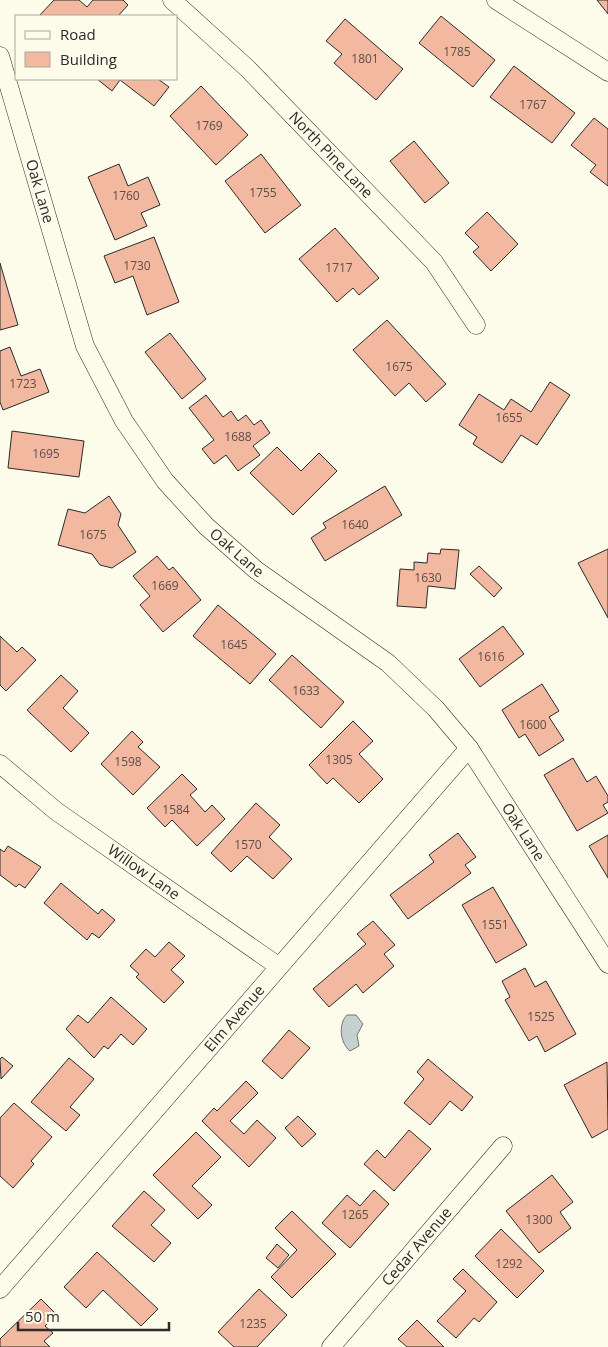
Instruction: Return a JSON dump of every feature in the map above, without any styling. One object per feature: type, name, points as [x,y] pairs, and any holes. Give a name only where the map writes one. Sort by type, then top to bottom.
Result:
[{"type":"street","name":"North Pine Lane","points":[[172,0],[247,68],[434,262],[476,325]]},
{"type":"street","points":[[496,0],[608,72]]},
{"type":"street","name":"Oak Lane","points":[[0,56],[85,346],[124,421],[165,481],[206,526],[256,570],[388,663],[436,709],[469,748],[608,964]]},
{"type":"street","name":"Elm Avenue","points":[[0,1289],[278,966],[469,748]]},
{"type":"street","name":"Willow Lane","points":[[6,769],[56,811],[278,966]]},
{"type":"street","name":"Cedar Avenue","points":[[331,1347],[503,1146]]},
{"type":"shaded area","points":[[347,1015],[356,1015],[363,1024],[357,1035],[359,1046],[350,1051],[344,1043],[341,1033],[342,1023]]},
{"type":"building","points":[[54,0],[79,0],[87,7],[93,0],[123,0],[128,5],[119,15],[40,15]]},
{"type":"building","points":[[597,0],[608,0],[608,14]]},
{"type":"building","points":[[441,16],[495,60],[473,87],[419,43]]},
{"type":"building","points":[[345,19],[403,69],[376,100],[334,63],[342,54],[326,41]]},
{"type":"building","points":[[514,66],[575,113],[552,143],[490,97]]},
{"type":"building","points":[[98,80],[120,80],[112,91]]},
{"type":"building","points":[[120,80],[159,80],[169,87],[154,106]]},
{"type":"building","points":[[201,86],[248,135],[216,165],[170,116]]},
{"type":"building","points":[[594,118],[608,129],[608,186],[590,172],[596,165],[571,145]]},
{"type":"building","points":[[414,141],[449,183],[425,203],[390,161]]},
{"type":"building","points":[[261,154],[301,205],[265,233],[225,181]]},
{"type":"building","points":[[119,164],[128,186],[148,177],[160,205],[141,213],[147,226],[115,240],[88,177]]},
{"type":"building","points":[[487,212],[518,244],[491,271],[473,252],[479,247],[465,233]]},
{"type":"building","points":[[335,228],[379,278],[359,295],[353,288],[337,302],[299,259]]},
{"type":"building","points":[[154,237],[179,302],[147,315],[133,276],[115,283],[104,256]]},
{"type":"building","points":[[0,263],[18,325],[0,330]]},
{"type":"building","points":[[387,320],[446,384],[426,402],[409,383],[395,396],[353,350]]},
{"type":"building","points":[[170,333],[206,379],[182,399],[145,352]]},
{"type":"building","points":[[10,347],[21,376],[40,369],[49,392],[3,410],[0,402],[0,351]]},
{"type":"building","points":[[550,382],[570,395],[537,445],[521,435],[502,463],[473,444],[477,437],[459,425],[479,394],[504,410],[511,399],[531,412]]},
{"type":"building","points":[[206,395],[223,417],[231,411],[238,421],[246,415],[254,425],[261,420],[270,433],[253,446],[260,455],[238,471],[226,455],[214,464],[202,449],[214,440],[189,408]]},
{"type":"building","points":[[12,431],[84,441],[79,477],[8,468]]},
{"type":"building","points":[[277,447],[301,471],[319,453],[337,471],[293,515],[250,473]]},
{"type":"building","points":[[385,486],[402,515],[325,561],[311,538],[326,528],[323,523]]},
{"type":"building","points":[[109,496],[121,514],[118,525],[136,552],[112,568],[100,565],[92,554],[58,545],[68,509],[85,513]]},
{"type":"building","points":[[441,549],[459,550],[455,589],[428,586],[426,608],[397,606],[400,569],[414,570],[414,562],[427,563],[428,553],[440,554]]},
{"type":"building","points":[[608,549],[608,618],[578,563]]},
{"type":"building","points":[[157,556],[169,570],[173,567],[201,600],[163,632],[140,605],[150,596],[133,576]]},
{"type":"building","points":[[479,566],[502,588],[494,597],[470,574]]},
{"type":"building","points":[[218,605],[276,654],[250,684],[193,636]]},
{"type":"building","points":[[503,626],[524,654],[480,687],[459,659]]},
{"type":"building","points":[[0,636],[17,652],[22,647],[36,660],[6,691],[0,685]]},
{"type":"building","points":[[292,655],[344,702],[321,728],[269,680]]},
{"type":"building","points":[[61,675],[78,691],[63,708],[89,733],[71,752],[27,710]]},
{"type":"building","points":[[542,684],[559,711],[549,717],[564,740],[539,756],[525,734],[519,738],[502,710]]},
{"type":"building","points":[[353,721],[373,741],[359,754],[383,779],[359,803],[333,778],[327,784],[309,765]]},
{"type":"building","points":[[132,731],[143,742],[138,747],[160,767],[133,795],[101,764]]},
{"type":"building","points":[[573,758],[587,782],[596,776],[608,796],[608,802],[603,805],[608,813],[577,831],[544,775]]},
{"type":"building","points":[[182,774],[197,789],[190,795],[205,812],[212,805],[225,819],[197,846],[172,820],[165,827],[147,808]]},
{"type":"building","points":[[256,803],[280,825],[269,837],[292,859],[273,879],[247,856],[231,872],[211,853]]},
{"type":"building","points":[[458,833],[476,857],[465,865],[471,873],[408,919],[390,895],[434,862],[429,855]]},
{"type":"building","points":[[608,835],[608,878],[589,846]]},
{"type":"building","points":[[8,846],[41,867],[25,888],[19,884],[16,887],[0,875],[0,849],[4,852]]},
{"type":"building","points":[[61,883],[98,914],[102,909],[115,920],[99,938],[92,933],[87,940],[44,903]]},
{"type":"building","points":[[493,887],[527,945],[496,963],[462,905]]},
{"type":"building","points":[[373,921],[395,945],[384,954],[394,966],[363,993],[356,984],[329,1007],[313,989],[366,944],[357,934]]},
{"type":"building","points":[[169,942],[185,956],[171,970],[184,982],[164,1003],[136,977],[139,974],[130,966],[146,949],[155,957]]},
{"type":"building","points":[[525,968],[535,987],[546,981],[576,1034],[545,1052],[537,1036],[529,1041],[505,1000],[510,997],[502,981]]},
{"type":"building","points":[[111,997],[147,1029],[133,1045],[121,1034],[108,1049],[104,1046],[94,1058],[66,1029],[78,1015],[88,1023]]},
{"type":"building","points":[[289,1030],[310,1048],[282,1079],[262,1061]]},
{"type":"building","points":[[2,1057],[13,1066],[1,1079],[0,1059]]},
{"type":"building","points":[[69,1058],[94,1079],[70,1107],[80,1115],[66,1131],[31,1102]]},
{"type":"building","points":[[428,1059],[473,1097],[462,1111],[450,1101],[430,1125],[404,1103],[424,1079],[417,1072]]},
{"type":"building","points":[[607,1062],[608,1129],[592,1138],[564,1085]]},
{"type":"building","points":[[246,1081],[258,1093],[230,1121],[244,1134],[257,1120],[276,1138],[249,1167],[202,1121],[214,1108],[217,1111]]},
{"type":"building","points":[[14,1103],[52,1137],[31,1161],[34,1164],[13,1188],[0,1176],[0,1118]]},
{"type":"building","points":[[298,1116],[316,1134],[302,1147],[285,1128]]},
{"type":"building","points":[[409,1130],[431,1149],[394,1191],[364,1164],[377,1150],[385,1158]]},
{"type":"building","points":[[196,1132],[221,1157],[192,1186],[212,1205],[198,1219],[153,1175]]},
{"type":"building","points":[[552,1175],[573,1202],[560,1212],[571,1228],[539,1253],[506,1211]]},
{"type":"building","points":[[374,1190],[389,1204],[350,1248],[322,1223],[347,1195],[360,1206]]},
{"type":"building","points":[[144,1191],[165,1210],[151,1225],[171,1243],[154,1262],[112,1226]]},
{"type":"building","points":[[292,1211],[336,1254],[292,1298],[271,1277],[297,1250],[275,1228]]},
{"type":"building","points":[[501,1229],[544,1271],[517,1298],[475,1256]]},
{"type":"building","points":[[277,1244],[289,1255],[278,1268],[266,1258]]},
{"type":"building","points":[[97,1252],[158,1309],[141,1326],[103,1290],[86,1308],[64,1287]]},
{"type":"building","points":[[463,1269],[497,1302],[479,1322],[474,1318],[456,1338],[437,1321],[466,1291],[453,1279]]},
{"type":"building","points":[[259,1289],[287,1315],[257,1347],[234,1347],[218,1332]]},
{"type":"building","points":[[41,1299],[56,1314],[45,1326],[53,1333],[44,1341],[50,1347],[0,1347],[0,1339]]},
{"type":"building","points":[[417,1320],[444,1347],[407,1347],[398,1339]]}]
